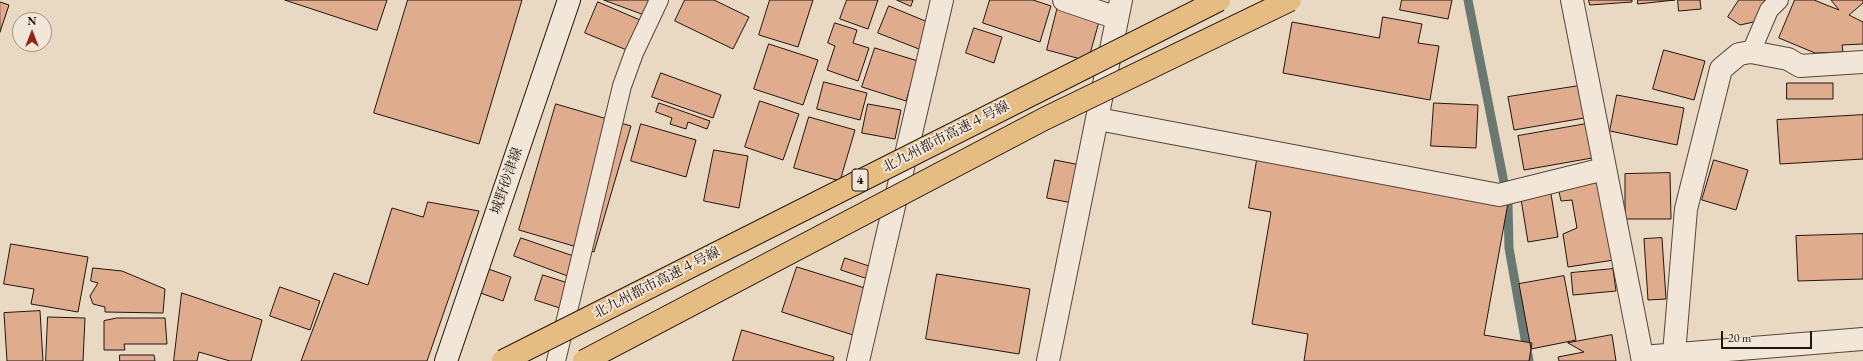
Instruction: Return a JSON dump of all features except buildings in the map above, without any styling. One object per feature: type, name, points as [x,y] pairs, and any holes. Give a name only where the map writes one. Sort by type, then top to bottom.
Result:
[{"type":"highway","name":"北九州都市高速４号線","points":[[503,361],[1218,0]]},
{"type":"highway","name":"北九州都市高速４号線","points":[[584,361],[1044,119],[1290,0]]},
{"type":"street","name":"城野砂津線","points":[[446,361],[569,0]]},
{"type":"street","points":[[858,361],[942,0]]},
{"type":"street","points":[[1048,361],[1119,9],[1064,0]]},
{"type":"street","points":[[1572,0],[1642,359],[1674,354],[1863,339]]},
{"type":"street","points":[[1674,354],[1686,209],[1721,69],[1739,54],[1751,52],[1788,59],[1800,66],[1863,62]]},
{"type":"street","points":[[1098,119],[1499,195],[1604,169]]},
{"type":"lane","points":[[556,361],[622,86],[634,53],[659,0]]},
{"type":"lane","points":[[1751,52],[1769,10],[1779,0]]},
{"type":"waterway","points":[[1468,0],[1508,203],[1509,248],[1529,361]]}]
